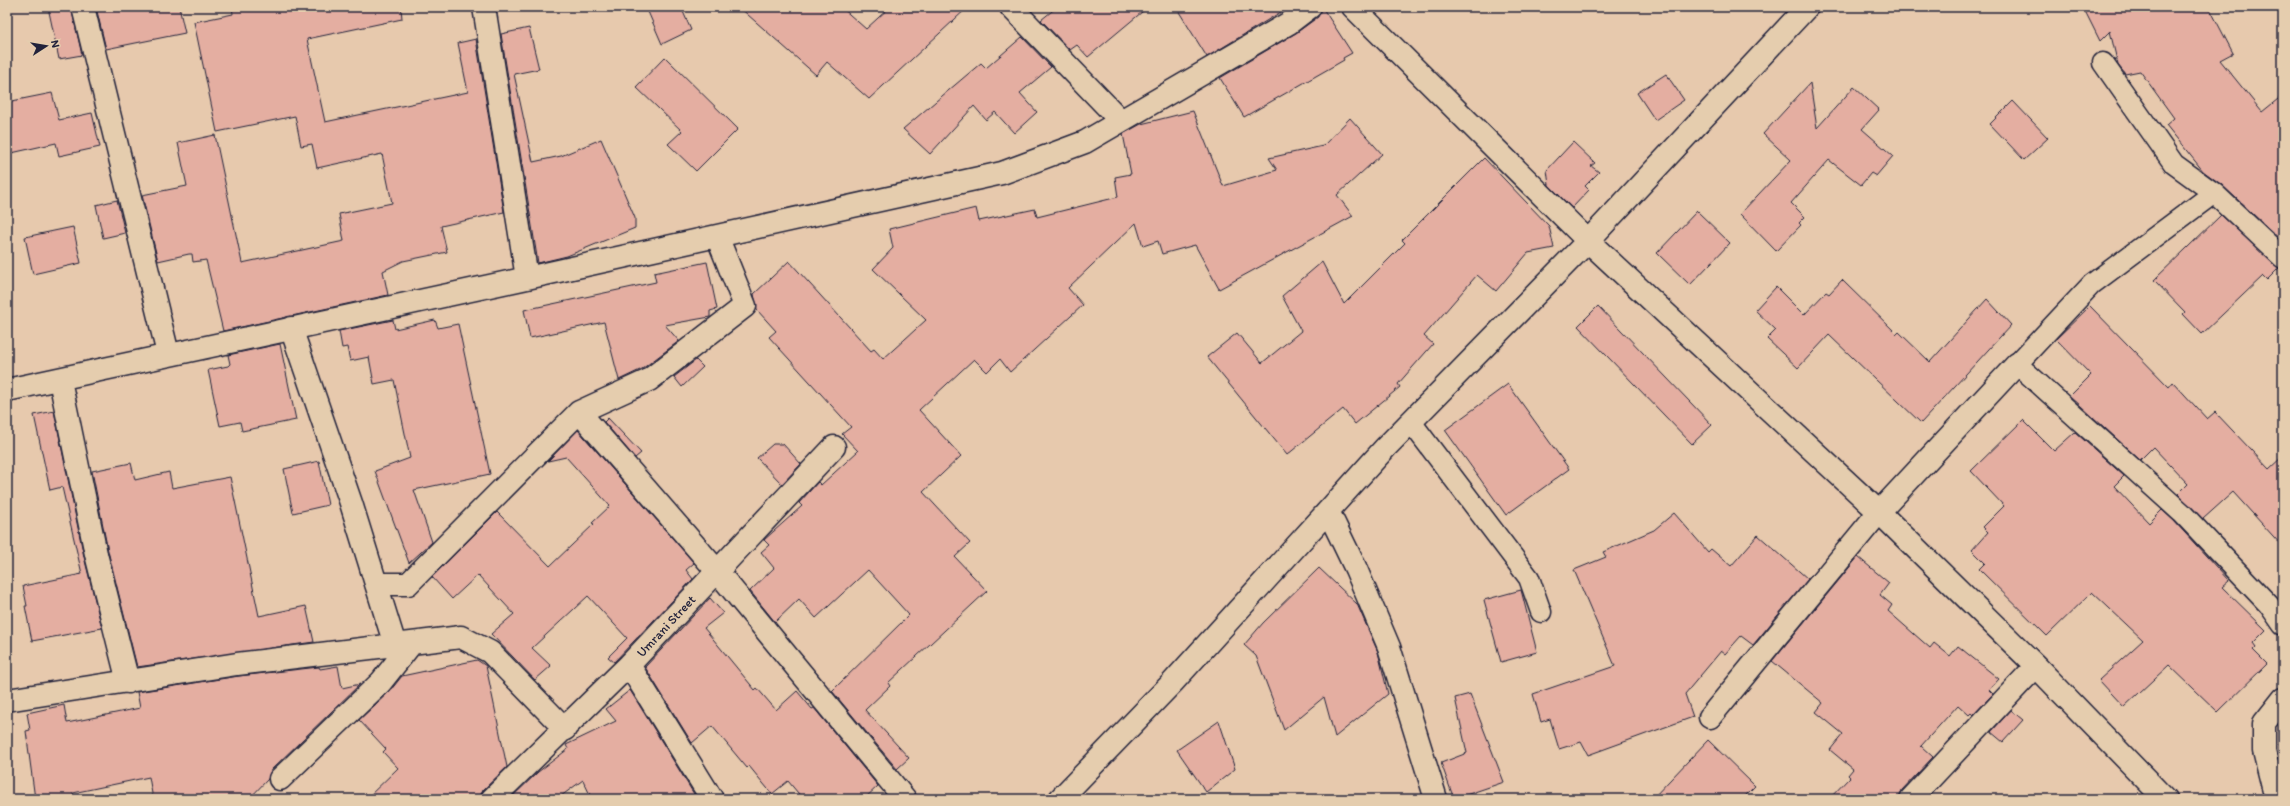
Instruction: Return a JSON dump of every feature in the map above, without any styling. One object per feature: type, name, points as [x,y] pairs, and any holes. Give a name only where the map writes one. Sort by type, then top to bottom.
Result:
[{"type":"street","points":[[83,7],[168,354]]},
{"type":"street","points":[[484,7],[527,278]]},
{"type":"street","points":[[1011,7],[1121,121]]},
{"type":"street","points":[[7,390],[60,380],[168,354],[527,278],[1002,173],[1085,142],[1289,23],[1310,7]]},
{"type":"street","points":[[1353,7],[1588,241],[1879,512],[2036,666],[2153,795]]},
{"type":"street","points":[[1060,799],[1173,682],[1328,510],[1411,422],[1588,241],[1787,16],[1807,7]]},
{"type":"street","points":[[376,584],[408,584],[579,412],[648,380],[745,306],[717,236]]},
{"type":"street","points":[[291,328],[376,584],[404,644]]},
{"type":"street","points":[[1710,717],[1879,512],[2017,364]]},
{"type":"street","points":[[60,380],[96,554],[128,682]]},
{"type":"street","points":[[579,412],[717,570],[904,799]]},
{"type":"street","name":"Umrani Street","points":[[492,799],[629,666],[717,570],[834,447]]},
{"type":"street","points":[[1328,510],[1389,647],[1436,799]]},
{"type":"street","points":[[7,700],[237,664],[461,637],[490,652],[565,729]]},
{"type":"street","points":[[280,779],[381,682],[404,644]]},
{"type":"street","points":[[629,666],[712,799]]},
{"type":"street","points":[[1911,799],[2036,666]]},
{"type":"street","points":[[2276,799],[2264,751],[2264,723],[2283,699]]},
{"type":"lane","points":[[2103,63],[2174,164],[2214,193],[2283,258]]},
{"type":"lane","points":[[2214,193],[2092,284],[2017,364],[2182,513],[2269,605],[2283,625]]},
{"type":"lane","points":[[1411,422],[1529,578],[1541,612]]},
{"type":"building","points":[[48,7],[71,7],[82,55],[59,59]]},
{"type":"building","points":[[96,7],[179,7],[185,33],[106,49]]},
{"type":"building","points":[[232,7],[401,7],[402,19],[307,39],[325,122],[468,92],[458,43],[476,39],[504,212],[441,226],[447,252],[403,261],[383,271],[388,295],[223,331],[206,260],[193,262],[192,254],[189,254],[158,261],[142,195],[187,186],[178,143],[215,135],[242,263],[344,241],[339,214],[392,203],[382,154],[317,168],[312,144],[301,146],[295,116],[217,132],[194,22],[233,14]]},
{"type":"building","points":[[646,7],[681,7],[691,30],[662,44]]},
{"type":"building","points":[[739,7],[841,7],[866,29],[890,7],[968,7],[869,99],[827,62],[816,75]]},
{"type":"building","points":[[1057,7],[1148,7],[1088,57],[1077,45],[1070,50],[1041,20]]},
{"type":"building","points":[[1176,7],[1289,7],[1207,57]]},
{"type":"building","points":[[1322,7],[1352,53],[1343,58],[1344,60],[1244,117],[1220,78],[1296,33],[1318,17]]},
{"type":"building","points":[[2083,7],[2209,7],[2233,53],[2220,60],[2262,112],[2283,95],[2283,242],[2222,185],[2203,171],[2166,125],[2174,118],[2140,71],[2125,74],[2118,65],[2110,31],[2100,41]]},
{"type":"building","points":[[529,28],[539,69],[514,74],[533,162],[561,156],[601,139],[635,218],[635,228],[567,256],[538,263],[501,34]]},
{"type":"building","points":[[1022,37],[1051,67],[1020,93],[1037,112],[1014,133],[995,112],[986,120],[974,106],[930,154],[903,129],[981,63],[986,68]]},
{"type":"building","points":[[665,57],[738,129],[696,171],[668,144],[682,131],[636,87]]},
{"type":"building","points":[[1666,74],[1684,100],[1655,120],[1637,93]]},
{"type":"building","points":[[1810,83],[1817,128],[1854,87],[1879,110],[1862,129],[1893,156],[1876,176],[1871,173],[1861,185],[1829,160],[1791,203],[1805,217],[1799,223],[1801,225],[1776,251],[1740,214],[1791,160],[1763,134]]},
{"type":"building","points":[[52,93],[59,120],[92,113],[100,147],[59,156],[56,143],[7,154],[7,102]]},
{"type":"building","points":[[2013,101],[2048,138],[2024,160],[1990,124]]},
{"type":"building","points":[[1193,111],[1223,186],[1277,170],[1269,158],[1323,146],[1350,118],[1382,154],[1337,195],[1353,216],[1219,289],[1195,245],[1162,254],[1158,241],[1143,246],[1136,223],[1068,288],[1083,305],[1010,372],[1000,359],[987,372],[974,359],[919,410],[961,456],[923,492],[970,543],[955,557],[987,591],[888,683],[890,686],[865,710],[909,758],[897,769],[832,691],[909,615],[868,570],[816,618],[799,599],[775,622],[750,591],[774,568],[761,552],[769,545],[764,540],[802,506],[799,503],[818,482],[821,485],[858,451],[842,434],[851,427],[769,337],[776,331],[757,310],[754,294],[789,261],[871,351],[874,349],[883,359],[926,320],[873,269],[893,248],[889,229],[976,208],[979,221],[1035,209],[1037,217],[1118,197],[1115,177],[1131,174],[1123,134],[1141,124]]},
{"type":"building","points":[[1573,142],[1595,163],[1591,166],[1599,172],[1585,186],[1589,190],[1572,208],[1549,185],[1547,170]]},
{"type":"building","points":[[1484,158],[1549,226],[1554,248],[1528,253],[1496,291],[1477,275],[1424,336],[1433,344],[1398,384],[1400,387],[1355,424],[1343,409],[1287,455],[1207,357],[1237,333],[1262,363],[1301,331],[1282,296],[1322,262],[1344,304],[1405,243],[1402,240]]},
{"type":"building","points":[[117,200],[125,233],[103,238],[96,205]]},
{"type":"building","points":[[1697,211],[1730,243],[1690,285],[1657,253]]},
{"type":"building","points":[[2221,215],[2279,268],[2267,280],[2263,276],[2202,334],[2183,314],[2185,312],[2154,280]]},
{"type":"building","points":[[73,227],[81,263],[33,274],[25,237]]},
{"type":"building","points":[[707,262],[717,309],[710,311],[710,317],[665,325],[679,341],[642,369],[619,380],[604,322],[530,338],[524,310],[656,282],[654,273]]},
{"type":"building","points":[[1842,280],[1897,334],[1899,332],[1930,362],[1987,299],[2011,325],[1921,423],[1829,335],[1798,368],[1767,339],[1776,330],[1755,310],[1776,287],[1804,315],[1826,292],[1829,294]]},
{"type":"building","points":[[1598,306],[1712,425],[1692,444],[1578,326]]},
{"type":"building","points":[[2090,306],[2169,387],[2173,382],[2207,419],[2215,412],[2269,469],[2283,456],[2283,547],[2233,492],[2203,519],[2178,494],[2188,484],[2153,447],[2140,460],[2070,396],[2091,375],[2056,339]]},
{"type":"building","points":[[393,320],[395,329],[435,320],[438,328],[458,324],[490,474],[414,490],[432,542],[409,563],[375,471],[410,458],[394,380],[374,384],[369,357],[350,361],[347,347],[342,348],[339,331]]},
{"type":"building","points":[[280,344],[296,420],[242,431],[240,422],[220,426],[208,370],[228,366],[230,364],[228,355]]},
{"type":"building","points":[[696,360],[703,367],[682,387],[674,377]]},
{"type":"building","points":[[1508,384],[1569,469],[1506,515],[1445,430]]},
{"type":"building","points":[[54,411],[84,557],[102,628],[32,641],[25,606],[27,606],[23,586],[82,574],[62,487],[50,490],[34,415]]},
{"type":"building","points":[[608,418],[641,453],[635,458],[604,422]]},
{"type":"building","points":[[2023,420],[2054,451],[2075,432],[2124,476],[2114,486],[2149,523],[2162,510],[2229,581],[2222,587],[2266,630],[2253,643],[2256,647],[2253,650],[2267,664],[2218,712],[2169,665],[2124,707],[2099,680],[2143,640],[2092,592],[2047,636],[1979,569],[1985,563],[1972,550],[1988,532],[1983,527],[2004,506],[1971,471]]},
{"type":"building","points":[[578,430],[694,563],[686,570],[693,579],[614,662],[608,657],[627,638],[588,596],[532,648],[551,666],[535,680],[491,634],[514,614],[478,575],[452,599],[432,577],[497,512],[550,566],[594,524],[592,523],[610,506],[566,457],[548,461]]},
{"type":"building","points":[[773,444],[783,444],[801,464],[782,484],[757,458]]},
{"type":"building","points":[[319,461],[328,505],[293,513],[284,469]]},
{"type":"building","points":[[131,463],[135,480],[169,472],[172,488],[230,477],[259,616],[306,606],[314,642],[137,667],[108,551],[92,471]]},
{"type":"building","points":[[1674,513],[1708,552],[1711,549],[1731,566],[1758,535],[1808,579],[1753,645],[1741,636],[1725,654],[1721,651],[1685,694],[1693,717],[1588,755],[1581,742],[1559,749],[1550,719],[1541,722],[1533,694],[1615,666],[1574,570],[1606,557],[1603,552],[1654,530]]},
{"type":"building","points":[[1858,557],[1889,583],[1880,595],[1892,605],[1888,611],[1930,648],[1934,643],[1950,656],[1958,646],[1999,679],[1989,690],[1993,694],[1973,715],[1971,713],[1969,715],[1958,705],[1921,746],[1933,757],[1902,790],[1899,799],[1829,799],[1850,777],[1848,775],[1853,769],[1830,750],[1843,734],[1816,712],[1823,703],[1772,661]]},
{"type":"building","points":[[1319,568],[1357,604],[1378,652],[1388,694],[1335,737],[1324,697],[1284,730],[1256,656],[1244,645],[1263,623]]},
{"type":"building","points":[[1521,590],[1537,652],[1501,662],[1484,600]]},
{"type":"building","points":[[710,598],[723,613],[704,628],[755,690],[757,688],[776,710],[797,691],[812,709],[814,708],[878,786],[864,799],[803,799],[788,781],[772,794],[749,766],[747,768],[712,726],[692,743],[645,667]]},
{"type":"building","points":[[477,660],[486,666],[507,767],[483,790],[480,799],[366,799],[398,768],[383,752],[386,749],[359,720],[390,691],[402,676]]},
{"type":"building","points":[[338,666],[342,688],[360,684],[271,770],[268,779],[249,799],[153,799],[149,777],[73,793],[74,799],[35,799],[26,731],[30,730],[27,713],[64,705],[67,723],[140,708],[137,692],[239,676]]},
{"type":"building","points":[[630,690],[697,799],[592,799],[583,780],[557,799],[510,799],[538,772],[568,749],[566,745],[616,721],[606,709]]},
{"type":"building","points":[[1470,694],[1504,782],[1454,799],[1441,763],[1467,753],[1455,698]]},
{"type":"building","points":[[2011,710],[2023,720],[2003,742],[1991,732]]},
{"type":"building","points":[[1219,721],[1235,769],[1206,792],[1177,750]]},
{"type":"building","points":[[1708,740],[1755,786],[1742,799],[1652,799]]}]
